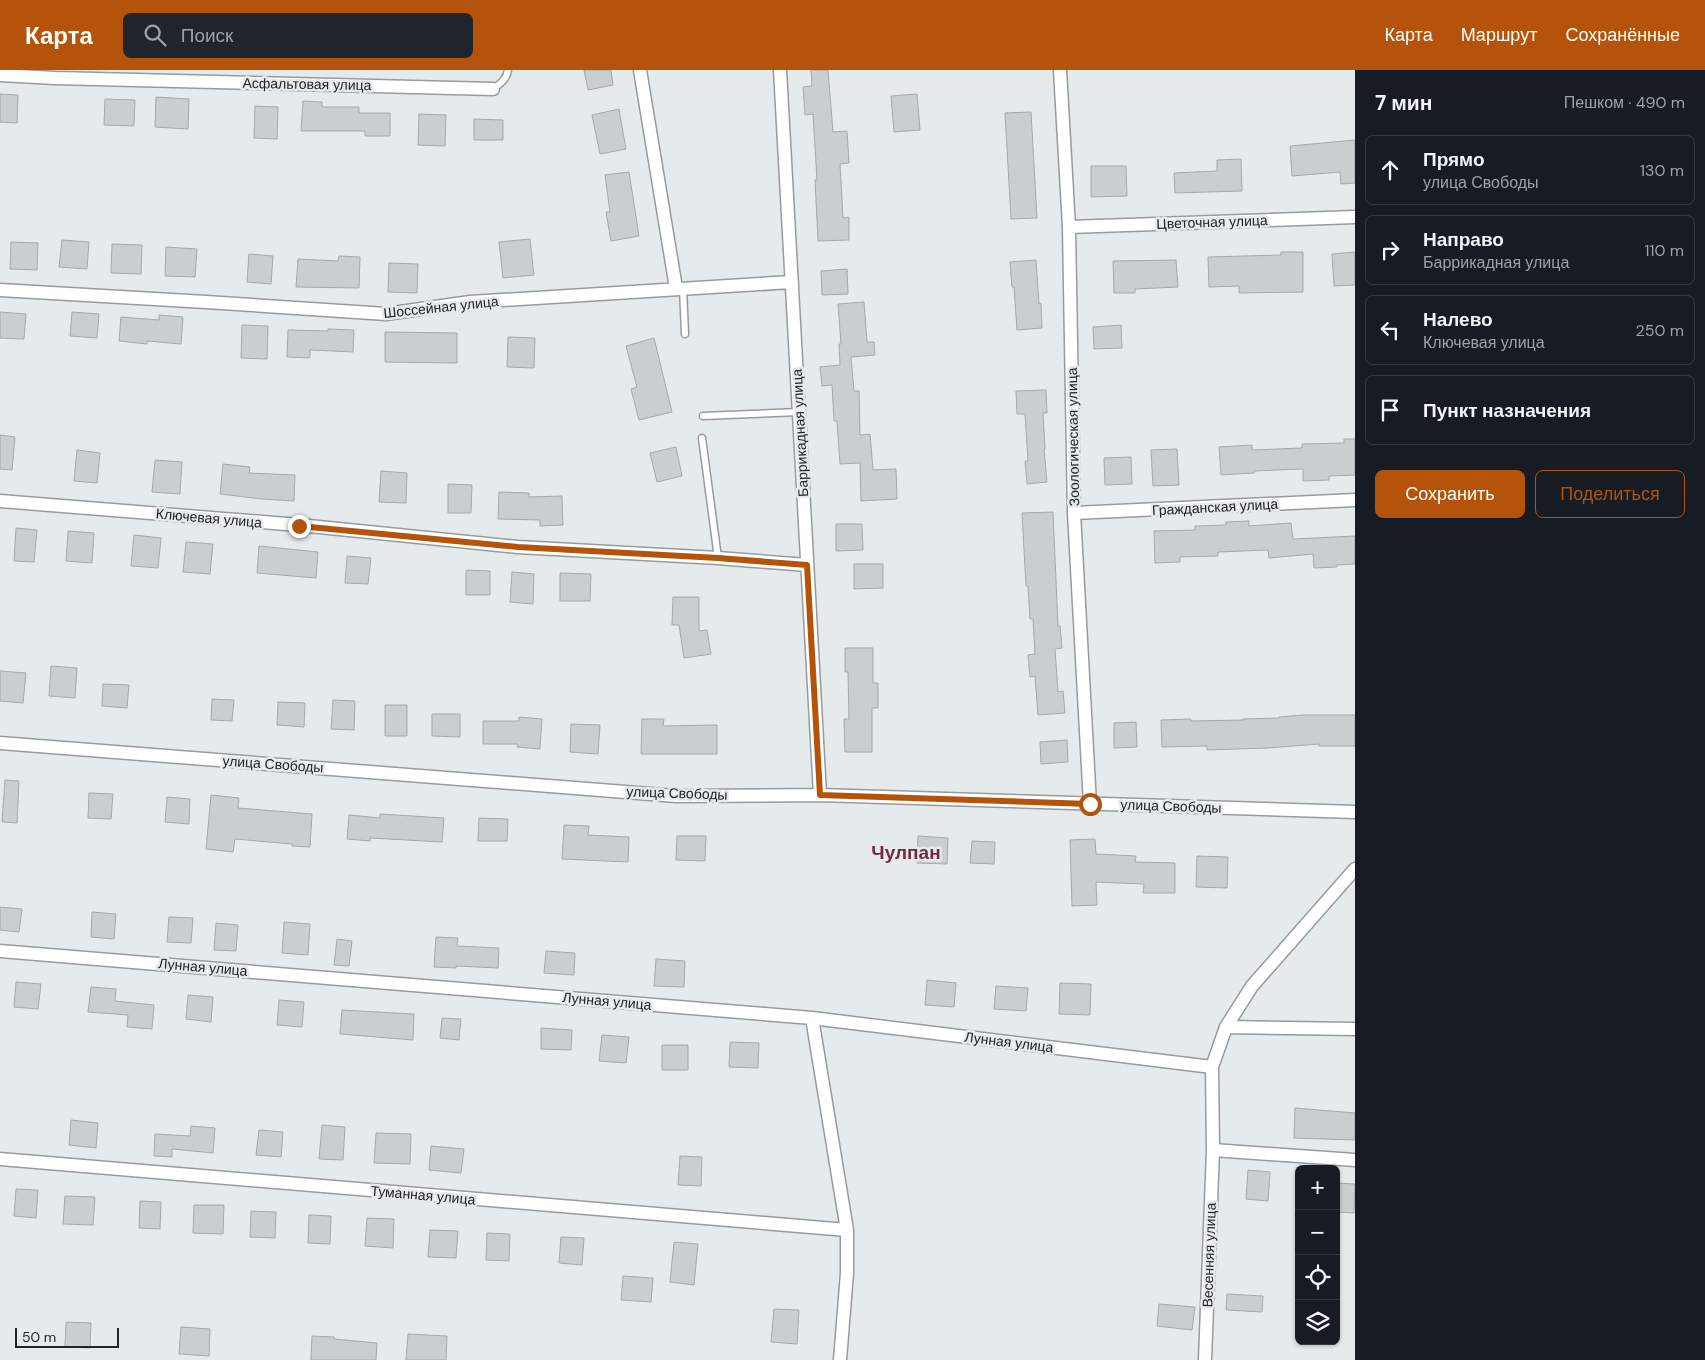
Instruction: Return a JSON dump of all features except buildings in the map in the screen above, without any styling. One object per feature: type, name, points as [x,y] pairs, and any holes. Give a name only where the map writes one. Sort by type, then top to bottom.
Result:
[{"type":"street","points":[[640,70],[679,288]]},
{"type":"street","name":"Баррикадная улица","points":[[780,70],[820,795]]},
{"type":"street","name":"Зоологическая улица","points":[[1060,70],[1069,227],[1074,513],[1090,804]]},
{"type":"street","name":"Асфальтовая улица","points":[[0,75],[55,78],[230,76],[493,89]]},
{"type":"street","name":"Цветочная улица","points":[[1069,227],[1355,217]]},
{"type":"street","name":"Шоссейная улица","points":[[0,290],[386,314],[470,302],[792,282]]},
{"type":"street","name":"Гражданская улица","points":[[1074,513],[1355,500]]},
{"type":"street","name":"Ключевая улица","points":[[0,501],[299,526],[518,547],[807,565]]},
{"type":"street","name":"улица Свободы","points":[[0,743],[676,796],[820,795],[1355,812]]},
{"type":"street","points":[[1212,1066],[1226,1027],[1252,986],[1355,869]]},
{"type":"street","name":"Лунная улица","points":[[0,951],[812,1018],[1212,1066]]},
{"type":"street","points":[[812,1018],[847,1230],[847,1273],[840,1360]]},
{"type":"street","points":[[1226,1027],[1355,1028]]},
{"type":"street","name":"Весенняя улица","points":[[1205,1360],[1213,1150],[1212,1066]]},
{"type":"street","points":[[1213,1150],[1355,1160]]},
{"type":"street","name":"Туманная улица","points":[[0,1159],[847,1230]]},
{"type":"lane","points":[[493,89],[502,83],[508,74],[508,70]]},
{"type":"lane","points":[[679,288],[685,334]]},
{"type":"lane","points":[[703,416],[799,412]]},
{"type":"lane","points":[[702,438],[718,558]]},
{"type":"district","name":"Чулпан","points":[[906,852]]},
{"type":"route","points":[[299,526],[518,547],[807,565],[820,795],[1090,804]]}]
